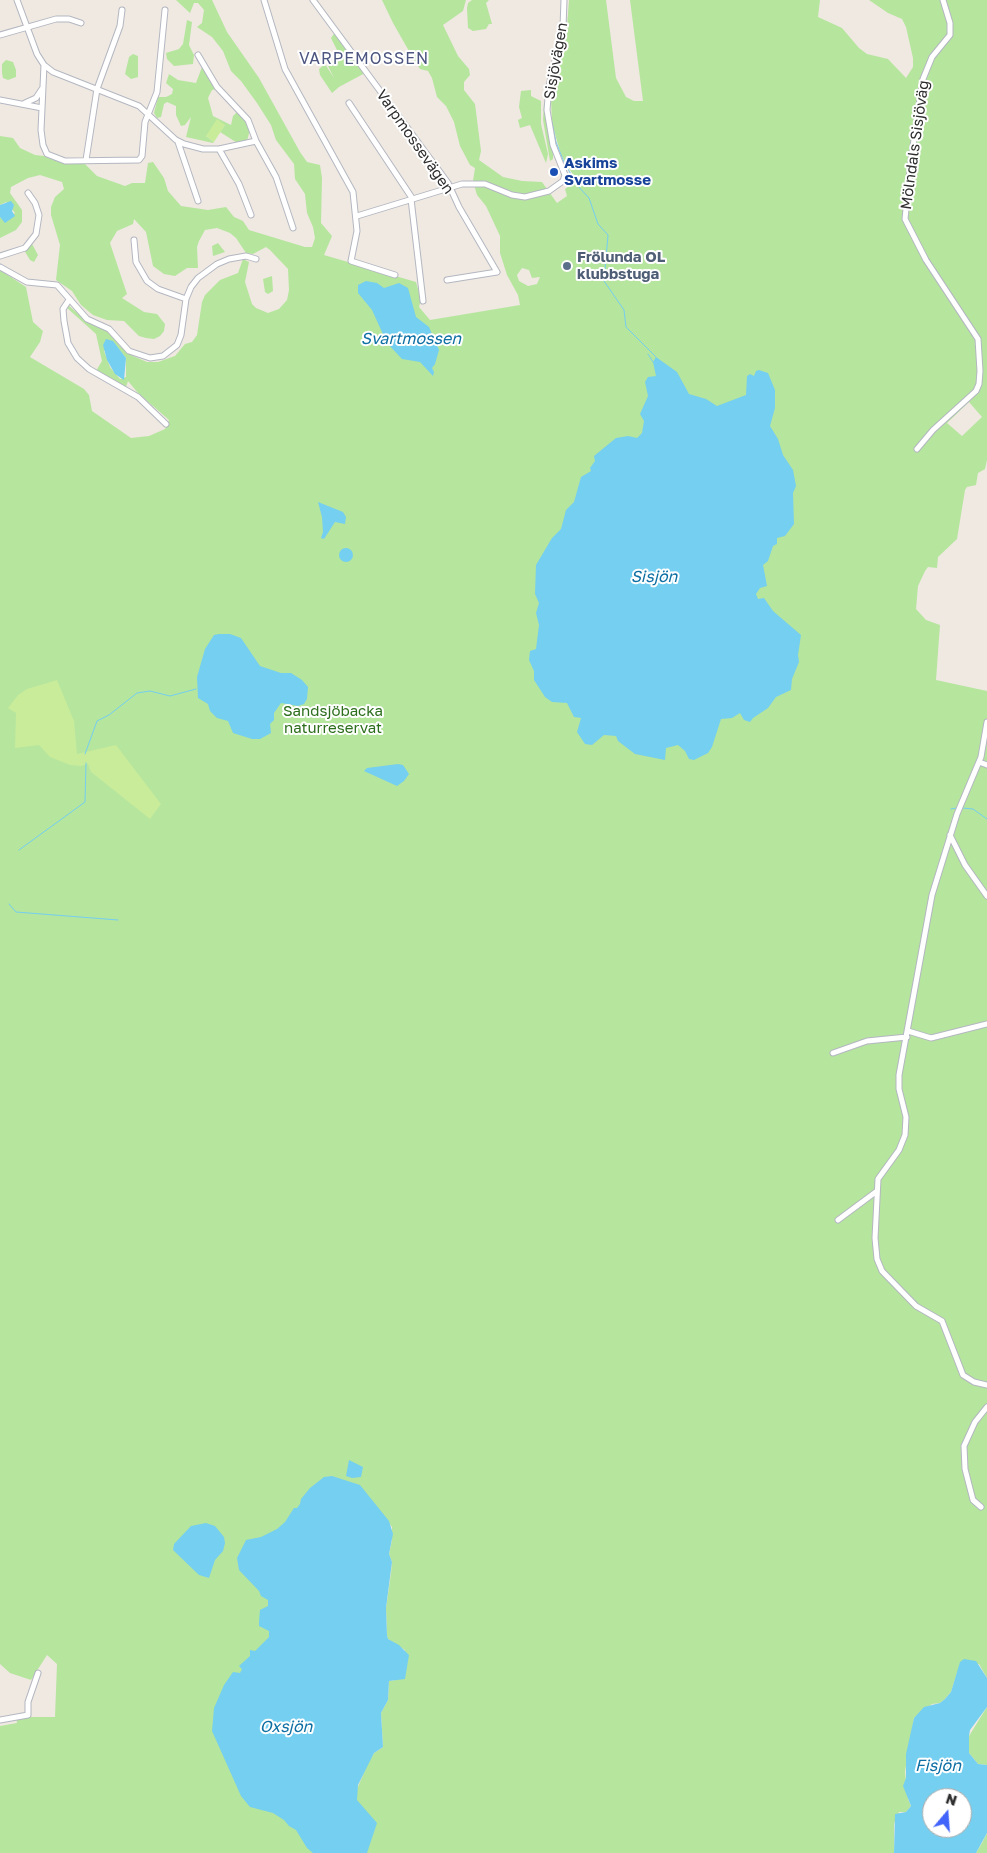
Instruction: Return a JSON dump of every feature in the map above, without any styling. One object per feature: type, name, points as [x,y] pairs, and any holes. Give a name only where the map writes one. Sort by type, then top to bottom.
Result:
[{"type":"street","points":[[17,0],[37,54],[44,65],[58,75],[139,106],[148,112],[178,142],[198,201]]},
{"type":"street","points":[[264,0],[285,69],[347,178],[354,196],[357,216],[352,261],[394,275]]},
{"type":"street","name":"Varpmossevägen","points":[[313,0],[451,187],[459,207],[497,272],[447,280]]},
{"type":"street","name":"Sisjövägen","points":[[451,187],[477,183],[512,195],[525,197],[549,191],[565,179],[565,174],[553,145],[548,110],[549,86],[563,27],[564,0]]},
{"type":"street","name":"Mölndals Sisjöväg","points":[[917,449],[967,400],[979,384],[980,348],[978,339],[926,260],[906,219],[905,210],[923,79],[932,57],[950,35],[950,23],[943,0]]},
{"type":"street","points":[[86,160],[97,89],[120,26],[122,10]]},
{"type":"street","points":[[44,65],[42,136],[47,154],[62,161],[141,159],[143,132],[148,112],[157,92],[165,10]]},
{"type":"street","points":[[0,35],[56,19],[69,19],[82,23]]},
{"type":"street","points":[[198,55],[217,87],[246,116],[256,141],[276,177],[293,228]]},
{"type":"street","points":[[22,104],[36,98],[43,86]]},
{"type":"street","points":[[0,100],[42,108]]},
{"type":"street","points":[[349,103],[411,198],[423,301]]},
{"type":"street","points":[[178,142],[203,149],[219,149],[256,141]]},
{"type":"street","points":[[219,149],[239,184],[251,215]]},
{"type":"street","points":[[357,216],[451,187]]},
{"type":"street","points":[[0,256],[25,248],[36,234],[39,215],[35,203],[28,193]]},
{"type":"street","points":[[134,240],[136,262],[147,281],[158,289],[186,299]]},
{"type":"street","points":[[0,267],[27,282],[57,285],[87,320],[111,331],[129,351],[150,358],[165,355],[177,345],[182,332],[186,299],[196,280],[216,264],[242,256],[256,259]]},
{"type":"street","points":[[69,300],[63,309],[64,321],[68,343],[77,358],[89,369],[138,397],[166,424]]},
{"type":"street","points":[[987,722],[980,762],[950,835],[932,895],[899,1083],[906,1117],[905,1135],[899,1150],[880,1174],[877,1191],[876,1253],[882,1271],[916,1306],[942,1321],[963,1375],[968,1379],[987,1385]]},
{"type":"street","points":[[980,762],[987,765]]},
{"type":"street","points":[[950,835],[965,865],[987,896]]},
{"type":"street","points":[[833,1052],[868,1041],[907,1034],[931,1038],[987,1024]]},
{"type":"street","points":[[838,1220],[877,1191]]},
{"type":"street","points":[[981,1507],[973,1500],[965,1469],[964,1446],[975,1422],[987,1407]]},
{"type":"street","points":[[0,1720],[28,1715],[28,1702],[38,1673]]},
{"type":"green space","name":"Sandsjöbacka naturreservat","points":[[176,0],[212,0],[227,32],[259,78],[300,152],[307,162],[320,165],[322,178],[321,223],[332,236],[324,255],[416,282],[421,300],[419,307],[430,320],[520,305],[518,295],[507,275],[500,253],[500,236],[486,206],[477,195],[473,181],[475,168],[470,165],[460,146],[454,122],[446,106],[437,97],[432,78],[428,71],[420,69],[382,0],[466,0],[463,11],[443,25],[458,56],[469,69],[470,75],[464,82],[464,90],[475,104],[481,151],[479,160],[503,177],[522,181],[542,182],[557,203],[567,196],[565,189],[573,183],[575,178],[561,155],[552,123],[551,99],[553,79],[567,27],[569,0],[606,0],[616,78],[626,97],[634,101],[643,101],[630,0],[820,0],[818,17],[842,28],[859,48],[867,54],[888,59],[906,78],[913,67],[913,58],[906,27],[902,19],[888,13],[869,0],[987,0],[987,460],[985,469],[978,473],[976,485],[967,487],[965,490],[957,539],[938,557],[937,568],[928,567],[925,571],[918,586],[916,609],[926,620],[940,625],[936,680],[987,691],[987,1678],[979,1664],[957,1673],[951,1692],[945,1699],[940,1703],[932,1704],[914,1718],[905,1772],[908,1799],[911,1806],[906,1812],[899,1812],[894,1824],[894,1853],[0,1853],[0,1726],[17,1723],[16,1717],[55,1717],[57,1664],[47,1655],[31,1680],[10,1673],[0,1664],[0,270],[26,287],[33,322],[43,331],[40,342],[30,357],[84,389],[89,395],[92,411],[131,438],[149,436],[165,429],[169,420],[138,393],[128,381],[126,387],[96,371],[102,361],[96,334],[66,307],[68,305],[89,323],[109,332],[119,345],[133,356],[147,362],[158,362],[175,356],[185,344],[192,342],[197,335],[202,302],[205,295],[220,280],[238,273],[243,259],[249,262],[245,282],[252,304],[256,308],[268,313],[279,309],[287,300],[289,290],[288,269],[270,250],[266,247],[253,254],[246,253],[236,238],[230,233],[217,228],[205,230],[199,241],[197,247],[198,268],[187,268],[175,276],[164,274],[153,266],[146,232],[134,219],[133,224],[117,231],[110,243],[127,294],[122,298],[144,312],[157,314],[165,324],[164,331],[154,339],[146,338],[139,336],[124,321],[107,320],[93,315],[81,305],[72,291],[56,280],[60,245],[51,215],[51,207],[55,197],[64,189],[62,182],[40,175],[28,178],[11,187],[10,193],[22,210],[22,222],[16,230],[0,238],[0,217],[4,220],[15,213],[6,202],[0,205],[0,136],[13,138],[20,148],[35,155],[44,156],[59,162],[84,163],[97,176],[125,186],[132,183],[145,183],[148,163],[153,162],[164,178],[168,191],[181,206],[208,210],[226,207],[234,217],[243,221],[249,230],[305,247],[312,247],[315,238],[313,227],[307,213],[305,194],[295,179],[294,164],[276,140],[271,125],[257,103],[231,71],[223,51],[212,37],[197,27],[202,23],[204,10],[198,3],[194,3],[190,13]],"holes":[[[522,268],[529,270],[532,278],[540,277],[537,284],[528,286],[519,281],[517,275]],[[116,346],[126,358],[126,377],[120,379],[110,367],[104,351]],[[969,402],[982,417],[962,436],[947,423]],[[369,1498],[392,1527],[389,1554],[392,1562],[386,1608],[387,1635],[388,1639],[405,1650],[396,1680],[389,1681],[388,1700],[381,1713],[383,1747],[374,1753],[357,1789],[303,1790]]]},
{"type":"green space","points":[[472,0],[489,0],[486,3],[492,24],[489,24],[486,29],[473,31],[468,28],[467,8],[468,3]]},
{"type":"green space","points":[[187,20],[192,22],[189,45],[194,55],[193,64],[174,66],[167,59],[166,53],[179,49],[183,44]]},
{"type":"green space","points":[[336,31],[365,73],[339,87],[332,93],[320,75],[319,69],[325,64],[334,78],[328,66],[337,56],[338,52],[331,38]]},
{"type":"green space","points":[[133,54],[138,56],[138,77],[131,79],[125,74],[129,57]]},
{"type":"green space","points":[[6,60],[13,62],[16,70],[16,77],[8,80],[3,78],[2,73],[2,64]]},
{"type":"green space","points":[[202,67],[217,89],[212,90],[208,98],[213,116],[231,125],[233,116],[238,111],[245,118],[250,129],[247,141],[239,144],[220,132],[225,125],[206,136],[213,143],[186,137],[191,117],[185,125],[181,126],[176,115],[176,106],[167,102],[164,104],[161,117],[157,118],[154,113],[158,97],[166,97],[172,94],[173,89],[166,83],[169,74],[178,80],[196,83]]},
{"type":"green space","points":[[531,90],[531,96],[541,101],[541,124],[548,154],[546,163],[530,125],[520,128],[518,120],[522,118],[519,107],[521,91]]},
{"type":"green space","points":[[544,102],[553,153],[553,159],[550,161],[543,120]]},
{"type":"green space","points":[[217,119],[225,125],[214,142],[206,136]]},
{"type":"green space","points":[[218,243],[225,252],[213,256],[212,246]]},
{"type":"green space","points":[[32,244],[38,255],[34,262],[30,260],[24,250]]},
{"type":"green space","points":[[272,276],[273,291],[268,294],[265,292],[263,279]]},
{"type":"green space","points":[[57,680],[74,721],[77,754],[116,745],[161,804],[150,819],[91,772],[88,764],[81,766],[70,765],[50,757],[39,745],[15,748],[16,713],[8,708],[18,695],[27,689]]},
{"type":"green space","points":[[987,1707],[987,1765],[978,1764],[969,1753],[969,1736]]},
{"type":"green space","points":[[987,1833],[987,1853],[976,1853],[982,1843]]},
{"type":"water","points":[[11,201],[14,205],[12,211],[15,216],[5,223],[0,217],[0,205]]},
{"type":"water","name":"Svartmossen","points":[[366,281],[377,283],[384,288],[399,283],[408,288],[416,317],[429,327],[439,350],[432,368],[433,376],[420,362],[402,359],[387,343],[372,310],[358,293],[358,285]]},
{"type":"water","points":[[106,339],[113,341],[126,358],[124,380],[115,374],[107,360],[103,345]]},
{"type":"water","name":"Sisjön","points":[[656,357],[677,372],[689,394],[706,399],[717,406],[746,395],[747,376],[750,374],[754,376],[756,371],[759,370],[768,373],[775,390],[775,408],[770,426],[778,439],[783,455],[793,470],[796,486],[793,493],[794,524],[785,536],[777,538],[777,544],[773,546],[768,561],[763,565],[767,586],[760,588],[756,594],[758,599],[764,598],[773,611],[801,635],[798,655],[799,662],[792,679],[791,690],[776,697],[768,708],[750,722],[744,720],[740,713],[732,718],[721,719],[712,747],[708,753],[694,760],[689,759],[685,751],[678,745],[666,748],[665,760],[635,754],[618,741],[616,736],[604,735],[592,745],[585,744],[577,732],[581,718],[574,717],[567,703],[552,702],[545,697],[534,680],[534,671],[529,660],[530,651],[536,649],[539,625],[536,613],[539,603],[535,594],[536,565],[552,538],[561,529],[566,510],[574,502],[581,477],[591,471],[590,468],[595,461],[594,456],[616,438],[628,436],[637,438],[642,433],[644,421],[640,414],[648,396],[645,382],[648,377],[656,376],[653,362]]},
{"type":"water","points":[[318,502],[343,512],[346,517],[345,524],[335,522],[324,539],[321,538],[323,532],[322,517]]},
{"type":"water","points":[[343,548],[349,548],[353,555],[349,562],[343,562],[339,558],[339,552]]},
{"type":"water","points":[[230,634],[241,638],[260,666],[281,673],[291,673],[302,680],[308,687],[307,699],[304,704],[298,706],[281,703],[274,713],[274,720],[270,724],[271,733],[260,739],[252,739],[233,733],[228,721],[217,718],[210,711],[208,704],[198,698],[197,677],[205,649],[214,635]]},
{"type":"water","points":[[403,765],[409,774],[397,786],[364,771],[367,768]]},
{"type":"water","points":[[349,1460],[363,1467],[361,1477],[352,1478],[346,1476]]},
{"type":"water","name":"Oxsjön","points":[[332,1476],[360,1485],[389,1521],[393,1534],[389,1554],[392,1562],[386,1608],[387,1635],[388,1639],[399,1645],[409,1655],[405,1679],[389,1681],[388,1700],[381,1713],[383,1747],[374,1753],[358,1785],[357,1800],[377,1823],[367,1853],[313,1853],[307,1848],[296,1830],[284,1820],[273,1813],[250,1807],[241,1796],[212,1731],[214,1708],[224,1685],[233,1672],[240,1673],[242,1669],[239,1666],[250,1656],[250,1650],[255,1651],[269,1637],[269,1631],[259,1626],[260,1610],[268,1606],[268,1600],[261,1596],[259,1591],[239,1570],[237,1558],[246,1540],[261,1537],[277,1529],[285,1522],[294,1508],[297,1508],[301,1499],[310,1488],[324,1477]]},
{"type":"water","points":[[206,1523],[215,1526],[224,1537],[225,1543],[223,1551],[215,1560],[209,1578],[199,1575],[173,1550],[174,1544],[191,1526]]},
{"type":"water","name":"Fisjön","points":[[964,1659],[976,1661],[987,1678],[987,1707],[970,1730],[969,1753],[978,1764],[987,1765],[987,1833],[976,1853],[894,1853],[895,1814],[906,1812],[911,1806],[903,1786],[906,1778],[906,1754],[914,1718],[924,1707],[940,1703],[951,1692],[960,1662]]},
{"type":"waterway","points":[[552,122],[556,142],[564,162],[577,185],[589,198],[598,224],[608,235],[604,281],[624,310],[626,327],[656,357]]},
{"type":"waterway","points":[[648,354],[653,362]]},
{"type":"waterway","points":[[85,754],[97,721],[109,715],[137,693],[150,691],[170,696],[196,689]]},
{"type":"waterway","points":[[19,850],[85,802],[86,763]]},
{"type":"waterway","points":[[951,809],[957,808]]},
{"type":"waterway","points":[[962,808],[973,809],[987,819]]},
{"type":"waterway","points":[[9,904],[16,912],[118,920]]},
{"type":"place","name":"Askims Svartmosse","points":[[554,172]]},
{"type":"place","name":"Frölunda OL klubbstuga","points":[[567,266]]},
{"type":"district","name":"VARPEMOSSEN","points":[[364,59]]}]
